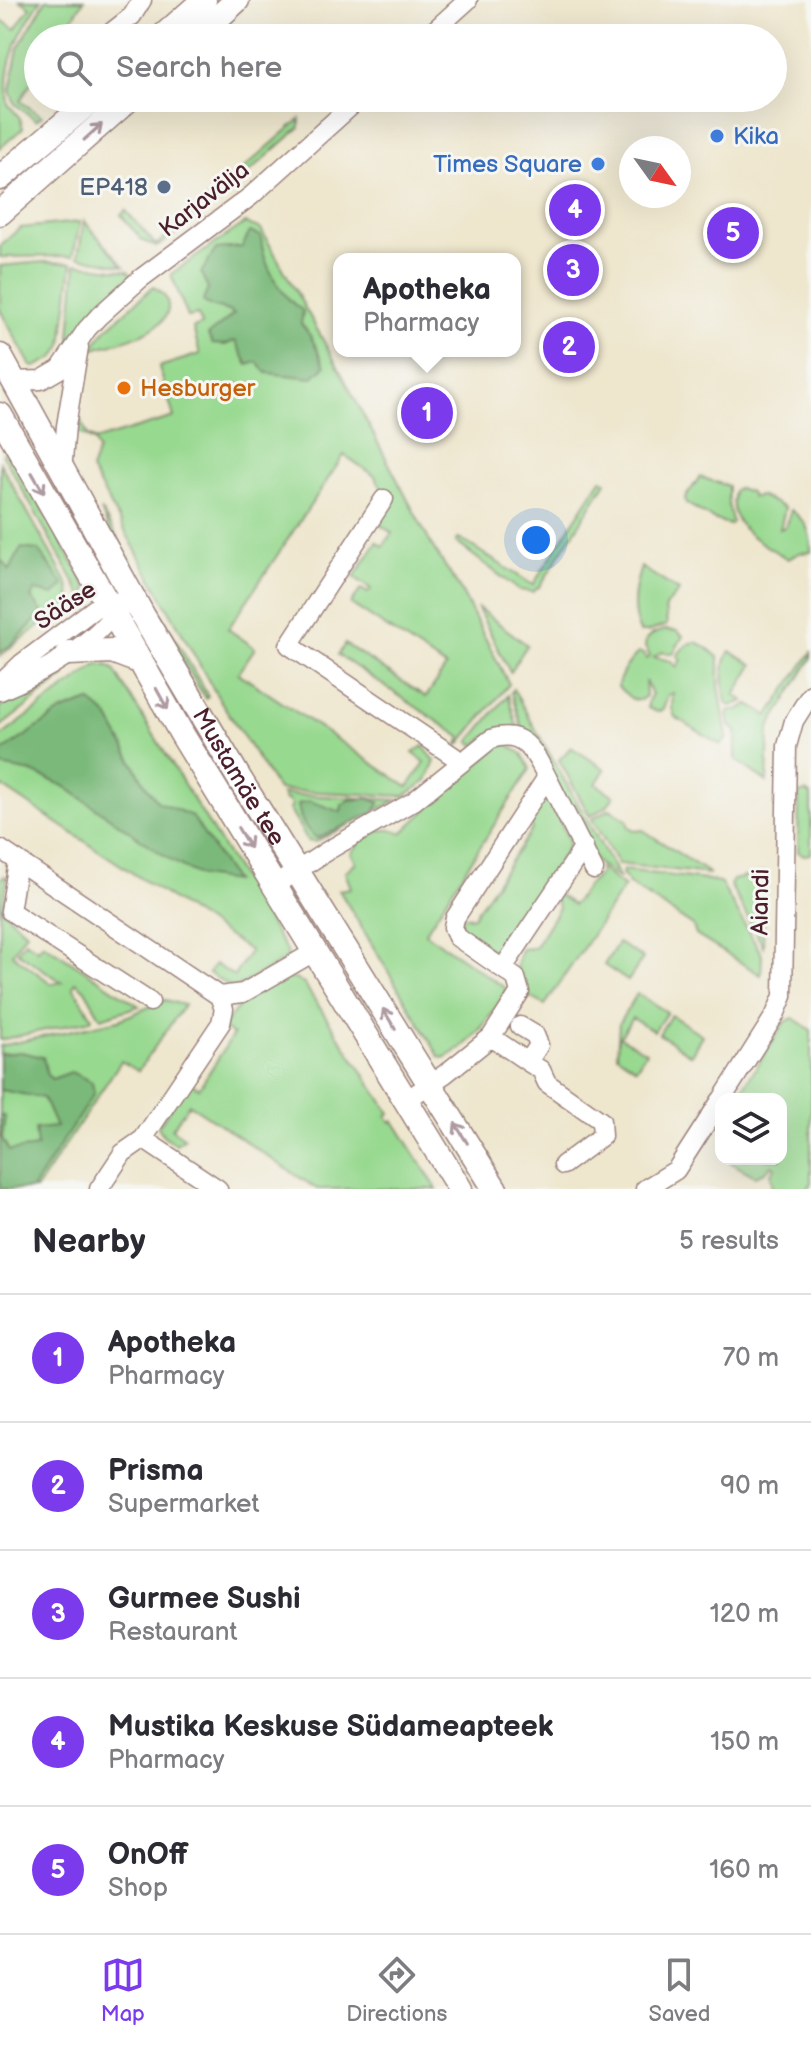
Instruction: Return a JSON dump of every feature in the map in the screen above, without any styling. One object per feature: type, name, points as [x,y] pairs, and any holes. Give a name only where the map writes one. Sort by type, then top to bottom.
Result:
[{"type":"main road","points":[[177,24],[204,0]]},
{"type":"main road","points":[[211,24],[237,0]]},
{"type":"main road","points":[[0,178],[78,112]]},
{"type":"main road","points":[[0,213],[114,112]]},
{"type":"main road","name":"Mustamäe tee","points":[[0,356],[62,471],[141,662],[274,887],[460,1189]]},
{"type":"main road","name":"Mustamäe tee","points":[[0,415],[117,599],[143,616],[430,1085],[496,1187]]},
{"type":"main road","points":[[69,653],[112,651],[141,662]]},
{"type":"street","points":[[122,24],[132,16],[142,0]]},
{"type":"street","points":[[441,24],[468,0]]},
{"type":"street","name":"Karjavälja","points":[[14,381],[41,380],[50,376],[67,362],[99,316],[140,279],[251,196],[344,112]]},
{"type":"street","points":[[62,471],[80,340]]},
{"type":"street","points":[[384,499],[289,645],[462,762]]},
{"type":"street","name":"Sääse","points":[[0,691],[28,679],[101,628],[117,599]]},
{"type":"street","name":"Sääse","points":[[0,684],[21,664],[117,599]]},
{"type":"street","name":"Aiandi","points":[[725,1093],[775,1015],[783,996],[787,746],[794,721],[811,694]]},
{"type":"street","points":[[274,887],[414,801],[479,747],[504,735],[518,738],[531,748],[594,870]]},
{"type":"street","points":[[405,1101],[491,1037],[520,992],[516,978],[457,937],[453,927],[455,918],[547,777]]},
{"type":"street","points":[[503,968],[584,847]]},
{"type":"street","points":[[0,849],[219,996],[224,1009],[221,1023],[143,1139],[123,1153],[99,1189]]},
{"type":"street","points":[[18,861],[10,911],[150,1002]]},
{"type":"street","points":[[219,996],[243,993],[314,952]]},
{"type":"street","points":[[520,1026],[535,1035],[539,1045],[528,1062]]},
{"type":"street","points":[[491,1037],[541,1070],[547,1083],[601,1121],[602,1136],[563,1165]]},
{"type":"street","name":"Aiandi","points":[[645,1189],[676,1170],[715,1109]]},
{"type":"street","points":[[143,1139],[218,1189]]},
{"type":"green space","points":[[20,0],[41,0],[24,24],[14,49],[7,89],[8,104],[20,118],[23,128],[0,148],[0,19],[15,29],[30,7]]},
{"type":"green space","points":[[46,0],[84,0],[69,24],[32,24]]},
{"type":"green space","points":[[24,38],[24,95],[20,101],[24,104],[24,111],[15,104],[10,91],[18,48]]},
{"type":"green space","points":[[26,112],[36,112],[42,116],[36,120]]},
{"type":"green space","points":[[300,119],[300,127],[220,198],[162,244],[156,247],[142,240],[121,215],[126,211],[156,245]]},
{"type":"green space","points":[[84,221],[124,266],[78,257]]},
{"type":"green space","points":[[80,222],[73,256],[0,257],[0,246],[20,228]]},
{"type":"green space","points":[[245,223],[261,229],[509,684],[457,747],[461,737],[338,655],[345,644],[426,697],[446,667],[351,604],[361,589],[368,593],[371,589],[354,577],[377,542],[383,546],[392,533],[376,522],[388,500],[375,476],[344,455],[228,629],[255,648],[238,673],[408,787],[425,762],[413,753],[423,746],[435,761],[427,781],[404,796],[278,790],[216,694],[91,470],[98,451],[95,442],[78,432],[80,419],[88,436],[97,440],[174,417],[159,367],[200,354],[193,328],[202,325],[198,315],[188,317],[171,274]]},
{"type":"green space","points":[[250,232],[261,236],[274,278],[287,297],[303,311],[301,324],[325,366],[312,378],[267,373],[257,362],[248,365],[235,341],[225,345],[212,344],[208,335],[234,314],[203,301],[208,289],[201,273],[216,249],[242,247]]},
{"type":"green space","points":[[72,263],[62,345],[54,358],[35,367],[31,366],[0,310],[0,266]]},
{"type":"green space","points":[[76,264],[128,271],[132,276],[70,337]]},
{"type":"green space","points":[[153,287],[163,294],[168,305],[160,323],[138,335],[91,350],[104,331]]},
{"type":"green space","points":[[7,446],[87,588],[85,601],[3,455]]},
{"type":"green space","points":[[0,463],[69,586],[71,598],[0,656]]},
{"type":"green space","points":[[700,477],[728,486],[730,525],[686,503],[685,498]]},
{"type":"green space","points":[[601,479],[606,482],[540,586],[533,592],[519,590],[456,542],[459,538],[533,585]]},
{"type":"green space","points":[[738,488],[750,492],[752,497],[761,496],[785,508],[780,529],[785,527],[791,510],[796,514],[807,528],[811,552],[799,553],[788,559],[748,533],[735,515],[734,491]]},
{"type":"green space","points":[[101,510],[208,696],[205,698],[116,550]]},
{"type":"green space","points":[[21,548],[38,550],[64,585],[54,595],[35,591],[31,597],[43,613],[0,652],[0,559],[10,570]]},
{"type":"green space","points":[[641,567],[679,591],[665,607],[667,625],[647,632],[640,632],[634,608]]},
{"type":"green space","points":[[477,607],[527,645],[510,672]]},
{"type":"green space","points":[[665,630],[677,631],[683,636],[673,654],[662,652],[654,657],[670,661],[677,667],[681,659],[677,656],[682,649],[697,643],[719,658],[719,686],[727,738],[721,745],[675,717],[673,693],[668,695],[663,710],[657,712],[648,708],[652,694],[645,681],[646,696],[640,700],[633,700],[618,687],[625,669],[638,653],[647,659],[650,656],[645,647],[646,640]]},
{"type":"green space","points":[[730,651],[753,665],[735,695],[744,701],[731,706],[726,703],[724,676]]},
{"type":"green space","points":[[811,653],[811,659],[769,728],[767,782],[736,760],[736,731],[730,726],[728,712],[748,704],[768,716]]},
{"type":"green space","points":[[98,664],[114,670],[287,952],[288,958],[234,989],[209,973],[215,964],[234,976],[250,951],[0,785],[0,737]]},
{"type":"green space","points":[[66,676],[0,727],[0,707]]},
{"type":"green space","points":[[513,689],[620,879],[596,862],[525,737],[511,692]]},
{"type":"green space","points":[[508,695],[518,730],[499,728],[475,745],[470,741]]},
{"type":"green space","points":[[90,701],[107,715],[158,802],[192,816],[234,881],[200,876],[172,861],[64,786],[32,772],[0,766],[0,753],[62,711]]},
{"type":"green space","points":[[507,744],[522,754],[530,769],[425,933],[508,990],[472,1038],[443,1058],[339,890],[351,888],[345,872],[356,862],[351,853],[358,845],[357,841],[385,830],[402,833],[499,746]]},
{"type":"green space","points":[[571,747],[605,769],[596,784],[614,796],[607,806],[590,816],[559,760]]},
{"type":"green space","points":[[805,792],[811,795],[811,854],[804,855],[798,852],[799,794]]},
{"type":"green space","points":[[282,794],[397,800],[315,842],[308,841],[289,809],[292,807]]},
{"type":"green space","points":[[548,795],[569,841],[568,847],[497,954],[461,929],[461,916],[473,917],[532,829],[527,817],[540,797]]},
{"type":"green space","points":[[369,798],[380,803],[374,813],[317,838],[303,824],[298,804],[310,801],[341,812],[342,805],[349,800]]},
{"type":"green space","points":[[610,809],[628,821],[628,826],[635,831],[643,830],[710,874],[618,864],[592,819]]},
{"type":"green space","points":[[600,868],[624,887],[545,1005],[527,995],[516,966],[521,949],[534,948],[559,908],[554,897],[557,894],[573,905],[600,874]]},
{"type":"green space","points":[[624,870],[721,884],[762,955],[761,975],[696,935],[693,926],[629,884],[622,873]]},
{"type":"green space","points":[[765,872],[763,946],[730,885],[733,880]]},
{"type":"green space","points":[[5,876],[2,910],[26,932],[12,954],[52,984],[62,982],[17,952],[25,941],[38,949],[43,943],[139,1006],[101,1018],[85,990],[76,982],[73,987],[91,1020],[0,1040],[0,879]]},
{"type":"green space","points":[[618,943],[643,958],[628,981],[604,965]]},
{"type":"green space","points":[[284,979],[295,979],[304,984],[437,1189],[317,1189],[189,1104],[172,1129],[185,1138],[176,1144],[164,1136],[158,1127],[188,1081],[199,1088],[233,1035],[223,1028],[235,1011],[256,992]]},
{"type":"green space","points":[[637,994],[667,1012],[654,1031],[632,1018],[620,1037],[646,1052],[636,1068],[617,1055],[619,1023]]},
{"type":"green space","points":[[165,1000],[184,1005],[138,1071],[121,1061],[36,1189],[0,1189],[0,1046],[119,1020]]},
{"type":"green space","points":[[671,1015],[702,1035],[691,1055],[659,1034]]},
{"type":"green space","points":[[793,1018],[811,1030],[811,1183],[807,1189],[773,1189],[771,1174],[775,1167],[772,1165],[787,1165],[787,1093],[740,1093],[785,1022]]},
{"type":"green space","points":[[21,1052],[43,1057],[47,1075],[52,1079],[71,1072],[92,1082],[94,1093],[32,1189],[0,1189],[0,1116],[5,1116],[2,1138],[9,1151],[37,1147],[35,1129],[56,1127],[43,1098],[0,1090],[0,1054]]},
{"type":"green space","points":[[735,1165],[772,1165],[755,1176]]},
{"type":"place","name":"Kika","points":[[717,136]]},
{"type":"place","name":"Times Square","points":[[598,164]]},
{"type":"place","name":"EP418","points":[[164,187]]},
{"type":"place","name":"Mustika Keskuse Südameapteek","points":[[575,210]]},
{"type":"place","name":"OnOff","points":[[733,233]]},
{"type":"place","name":"Gurmee Sushi","points":[[573,270]]},
{"type":"place","name":"Prisma","points":[[569,347]]},
{"type":"place","name":"Hesburger","points":[[124,388]]},
{"type":"place","name":"Apotheka","points":[[427,413]]}]
